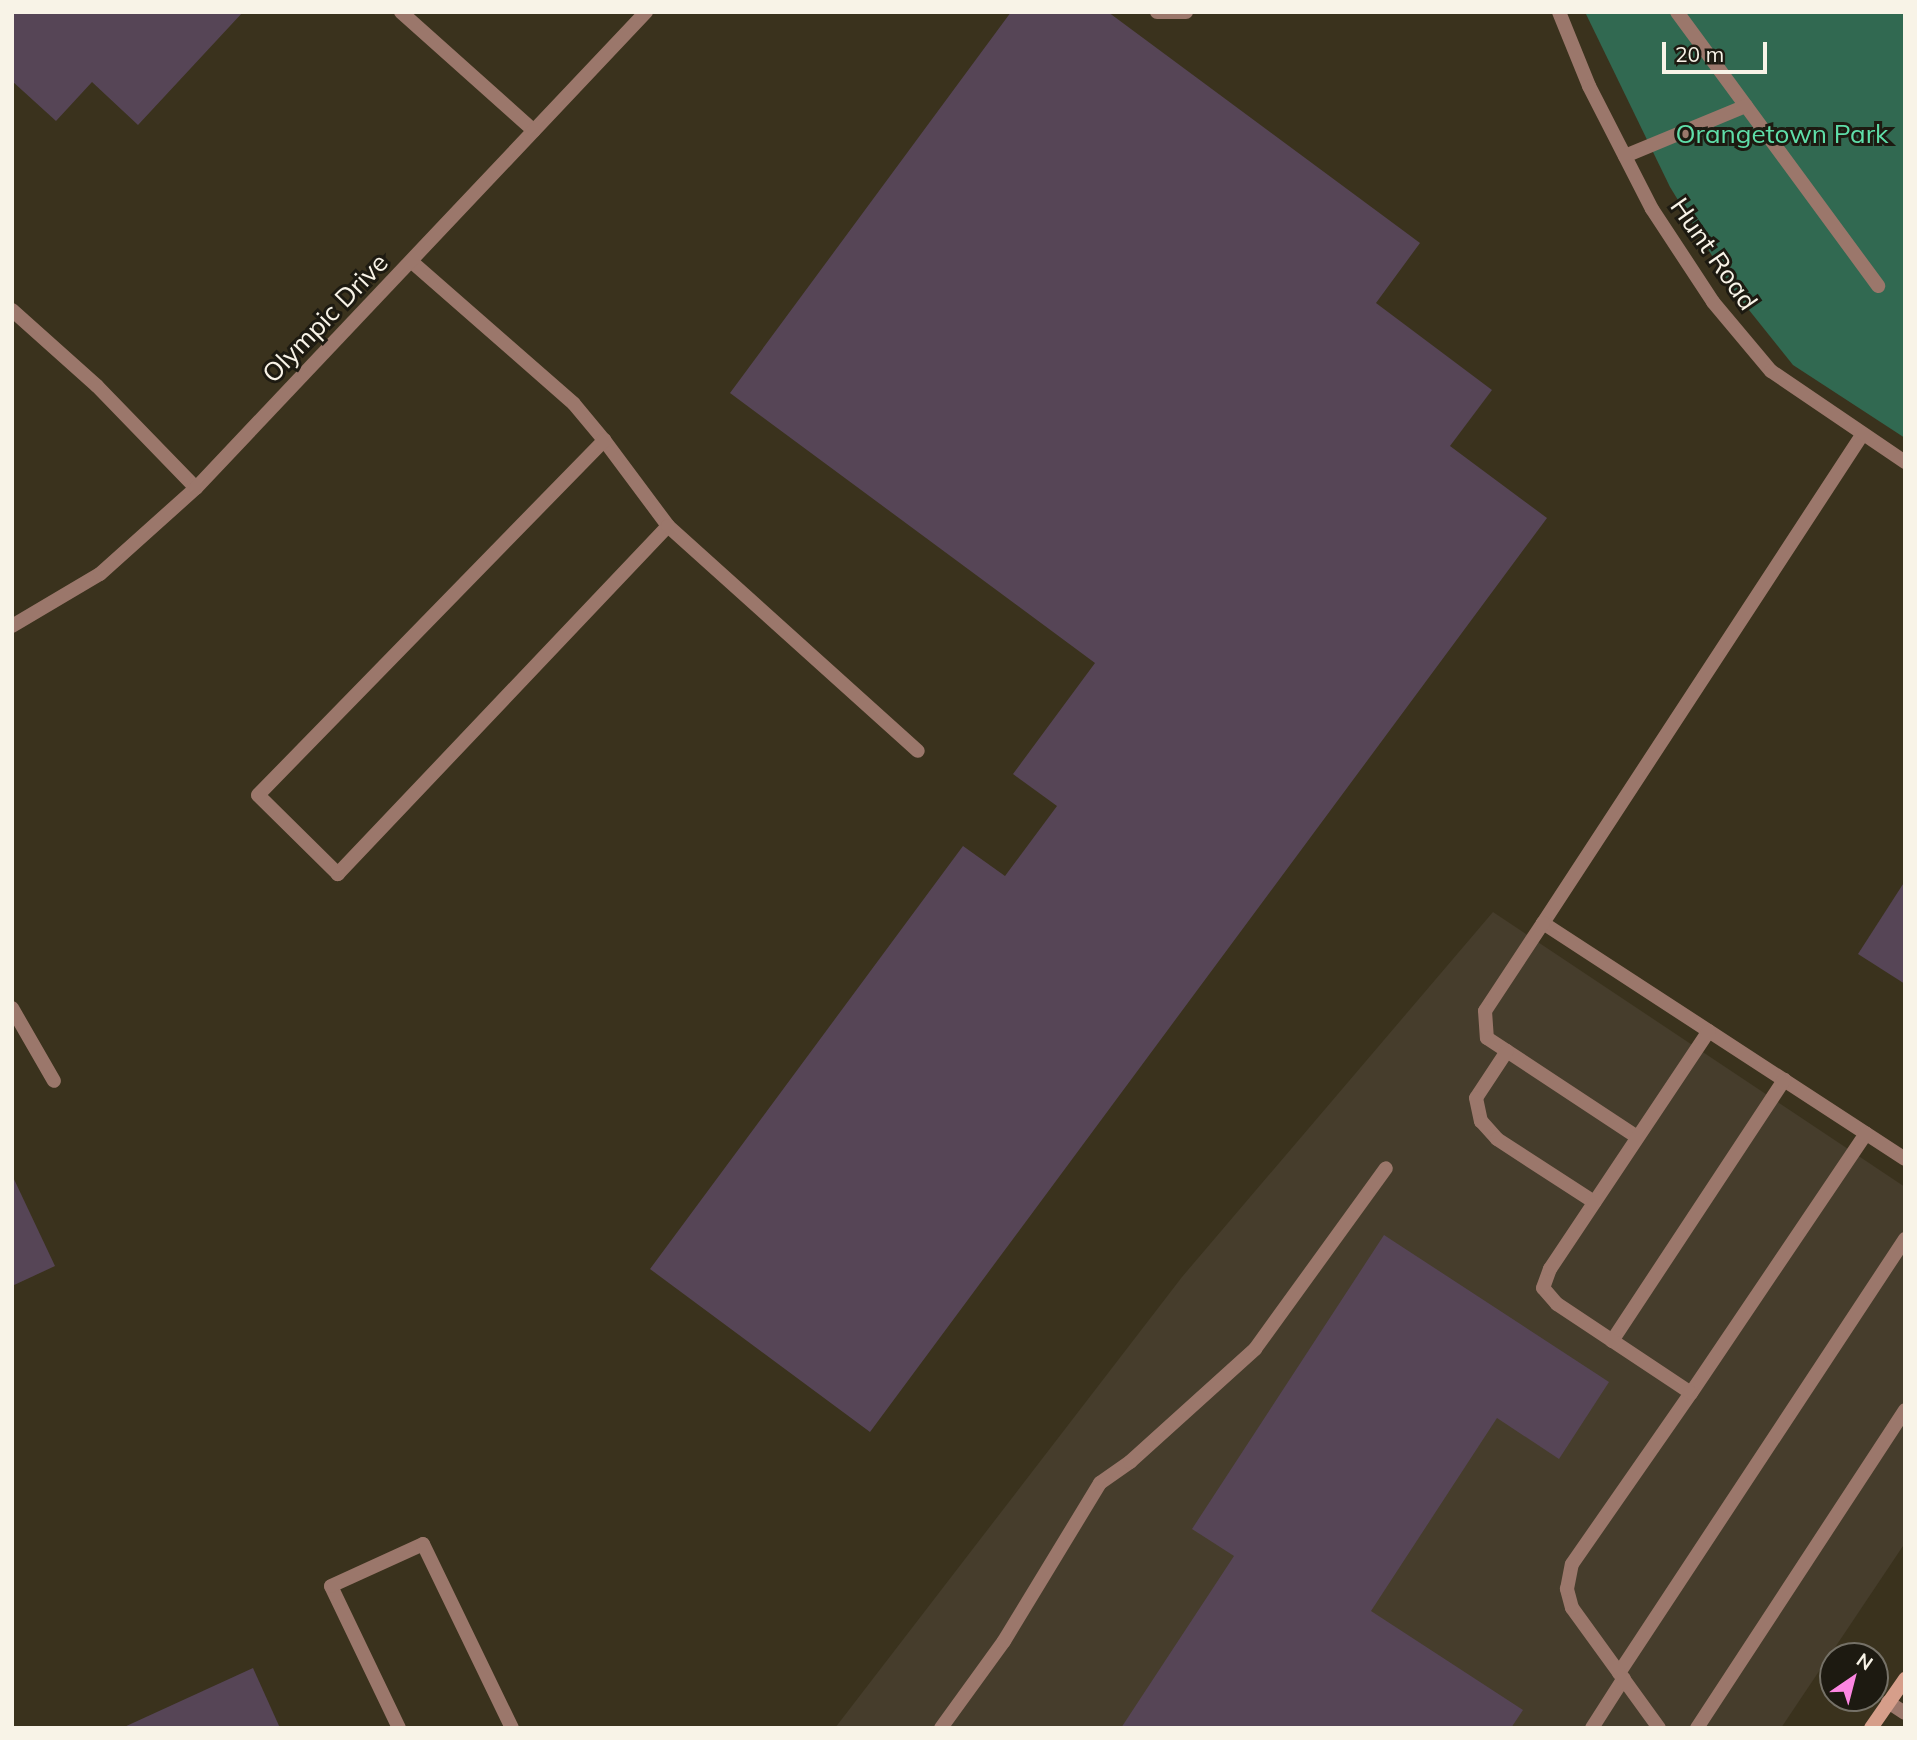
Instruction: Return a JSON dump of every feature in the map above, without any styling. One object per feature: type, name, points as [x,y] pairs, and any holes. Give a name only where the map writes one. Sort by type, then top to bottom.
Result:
[{"type":"street","points":[[401,12],[534,131]]},
{"type":"street","name":"Olympic Drive","points":[[12,626],[100,574],[197,488],[646,12]]},
{"type":"street","points":[[1157,12],[1186,12]]},
{"type":"street","name":"Hunt Road","points":[[1559,12],[1652,209],[1713,302],[1772,372],[1905,462]]},
{"type":"street","points":[[1677,12],[1878,286]]},
{"type":"street","points":[[1625,156],[1746,106]]},
{"type":"street","points":[[412,262],[574,404],[668,526],[918,751]]},
{"type":"street","points":[[12,310],[97,386],[197,488]]},
{"type":"street","points":[[1637,1137],[1486,1038],[1485,1011],[1862,435]]},
{"type":"street","points":[[604,440],[258,794],[338,874],[668,526]]},
{"type":"street","points":[[1543,923],[1905,1159]]},
{"type":"street","points":[[12,1008],[54,1081]]},
{"type":"street","points":[[1691,1393],[1557,1304],[1543,1288],[1550,1269],[1709,1031]]},
{"type":"street","points":[[1507,1051],[1476,1098],[1481,1121],[1497,1139],[1594,1202]]},
{"type":"street","points":[[1612,1341],[1784,1080]]},
{"type":"street","points":[[1659,1728],[1572,1608],[1567,1589],[1572,1564],[1866,1134]]},
{"type":"street","points":[[941,1728],[1004,1642],[1100,1483],[1130,1462],[1255,1349],[1387,1168]]},
{"type":"street","points":[[1592,1728],[1622,1676],[1905,1239]]},
{"type":"street","points":[[1697,1728],[1905,1410]]},
{"type":"street","points":[[399,1728],[331,1586],[423,1544],[512,1728]]},
{"type":"street","points":[[1889,1701],[1905,1679]]},
{"type":"street","points":[[1889,1703],[1905,1713]]},
{"type":"street","points":[[1871,1728],[1881,1712]]},
{"type":"shaded area","points":[[1493,912],[1905,1187],[1905,1543],[1839,1642],[1819,1642],[1819,1671],[1781,1728],[835,1728],[1182,1277]]},
{"type":"green space","name":"Orangetown Park","points":[[1585,12],[1905,12],[1905,438],[1793,365],[1733,290],[1670,187]]},
{"type":"building","points":[[12,12],[243,12],[138,125],[92,82],[56,121],[12,81]]},
{"type":"building","points":[[1011,12],[1108,12],[1420,243],[1376,303],[1492,390],[1450,446],[1547,518],[870,1432],[650,1269],[963,846],[1005,876],[1057,806],[1013,774],[1095,663],[730,393]]},
{"type":"building","points":[[1905,881],[1905,984],[1858,954]]},
{"type":"building","points":[[12,1175],[55,1266],[12,1286]]},
{"type":"building","points":[[1384,1235],[1609,1382],[1559,1459],[1497,1418],[1371,1611],[1523,1710],[1511,1728],[1121,1728],[1234,1556],[1192,1529]]},
{"type":"building","points":[[253,1668],[280,1728],[122,1728]]}]
